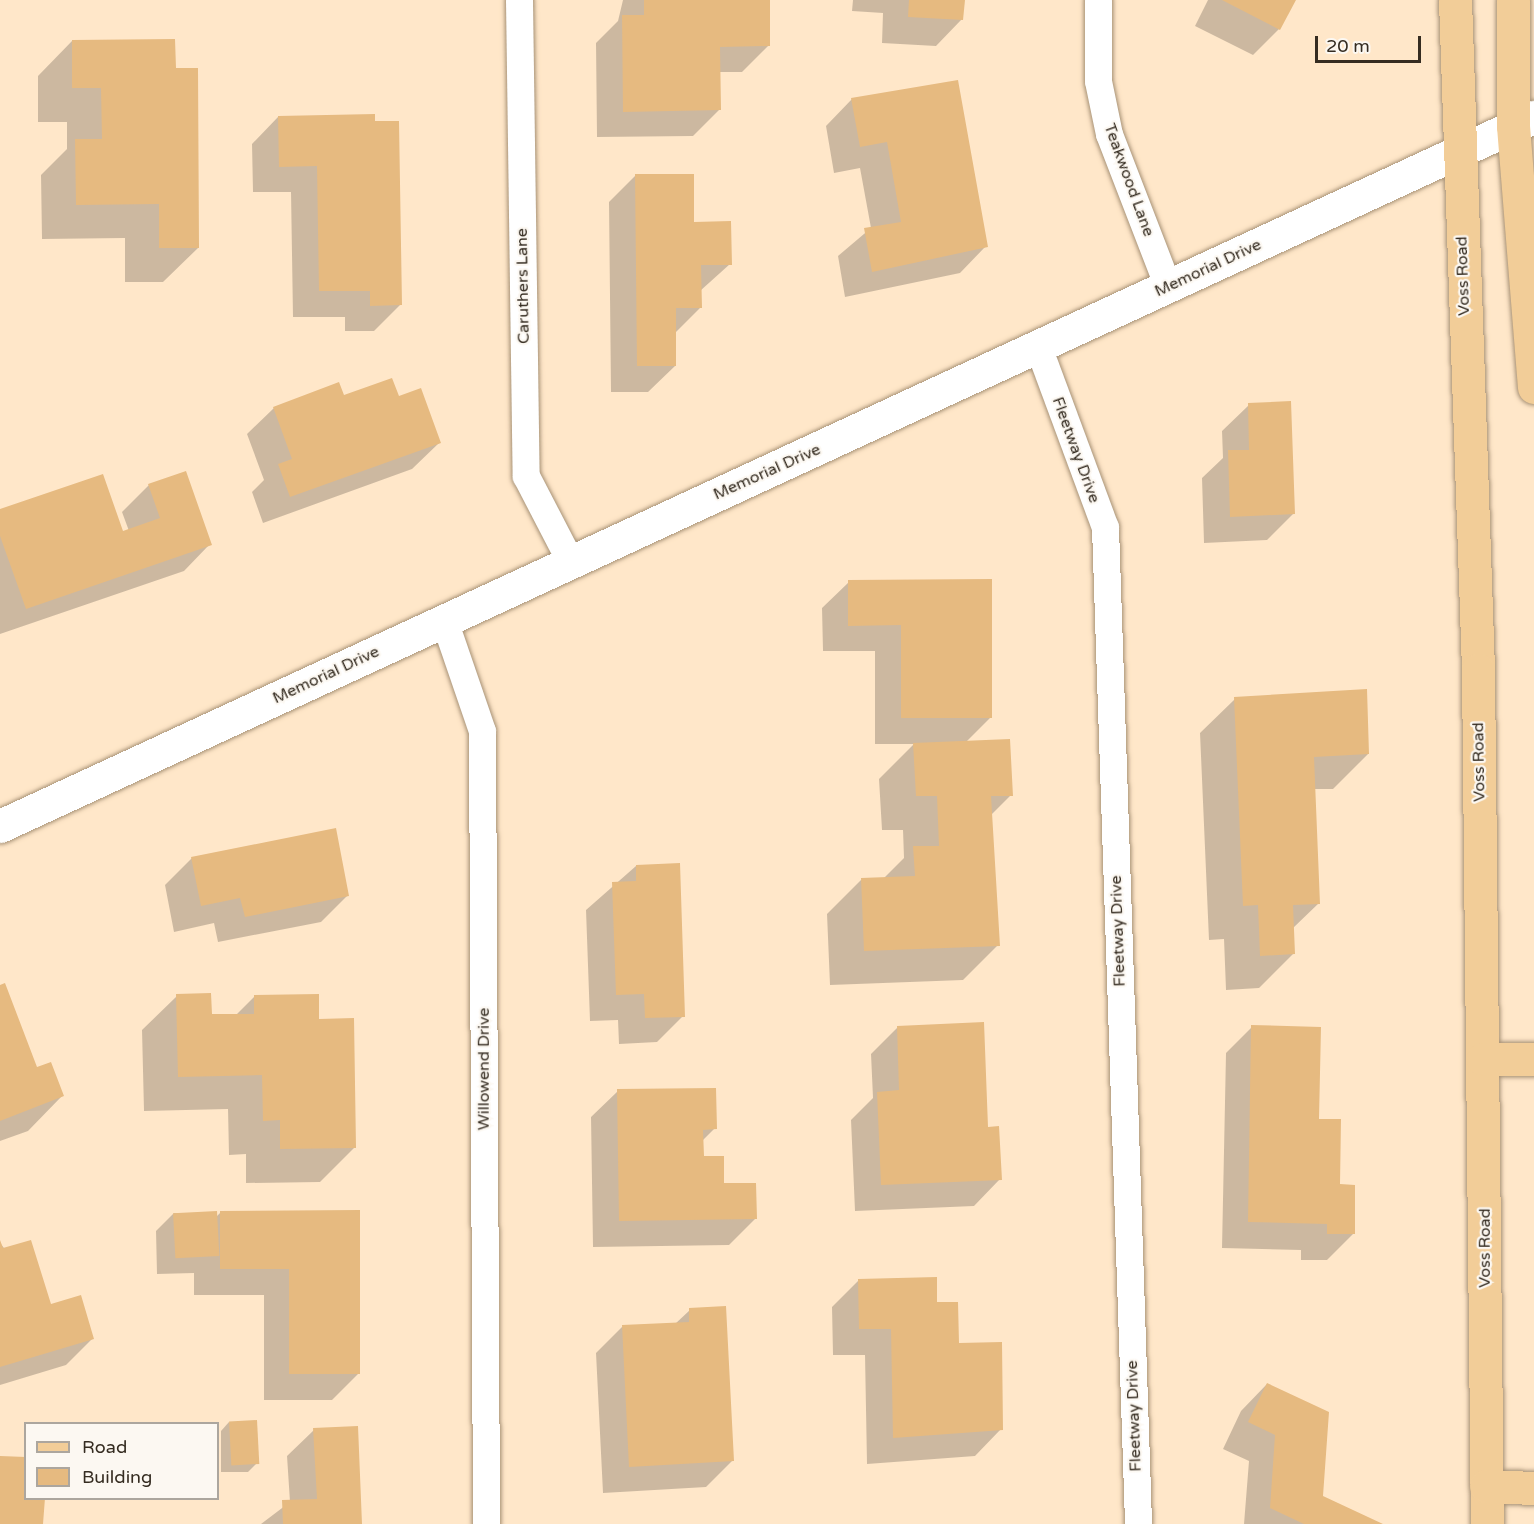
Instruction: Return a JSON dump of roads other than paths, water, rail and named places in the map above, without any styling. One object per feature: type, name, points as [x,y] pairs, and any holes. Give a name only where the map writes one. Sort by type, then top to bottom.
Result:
[{"type":"main road","name":"Voss Road","points":[[1455,0],[1458,151],[1478,670],[1487,1524]]},
{"type":"main road","points":[[1513,0],[1524,121],[1534,387]]},
{"type":"main road","points":[[1483,1059],[1534,1059]]},
{"type":"main road","points":[[1486,1486],[1534,1488]]},
{"type":"street","name":"Caruthers Lane","points":[[519,0],[526,476],[570,561]]},
{"type":"street","name":"Teakwood Lane","points":[[1098,0],[1098,81],[1109,134],[1168,287]]},
{"type":"street","name":"Memorial Drive","points":[[0,826],[570,561],[1039,349],[1524,121]]},
{"type":"street","name":"Fleetway Drive","points":[[1039,349],[1105,527],[1138,1524]]},
{"type":"street","name":"Willowend Drive","points":[[444,620],[482,731],[486,1524]]}]
